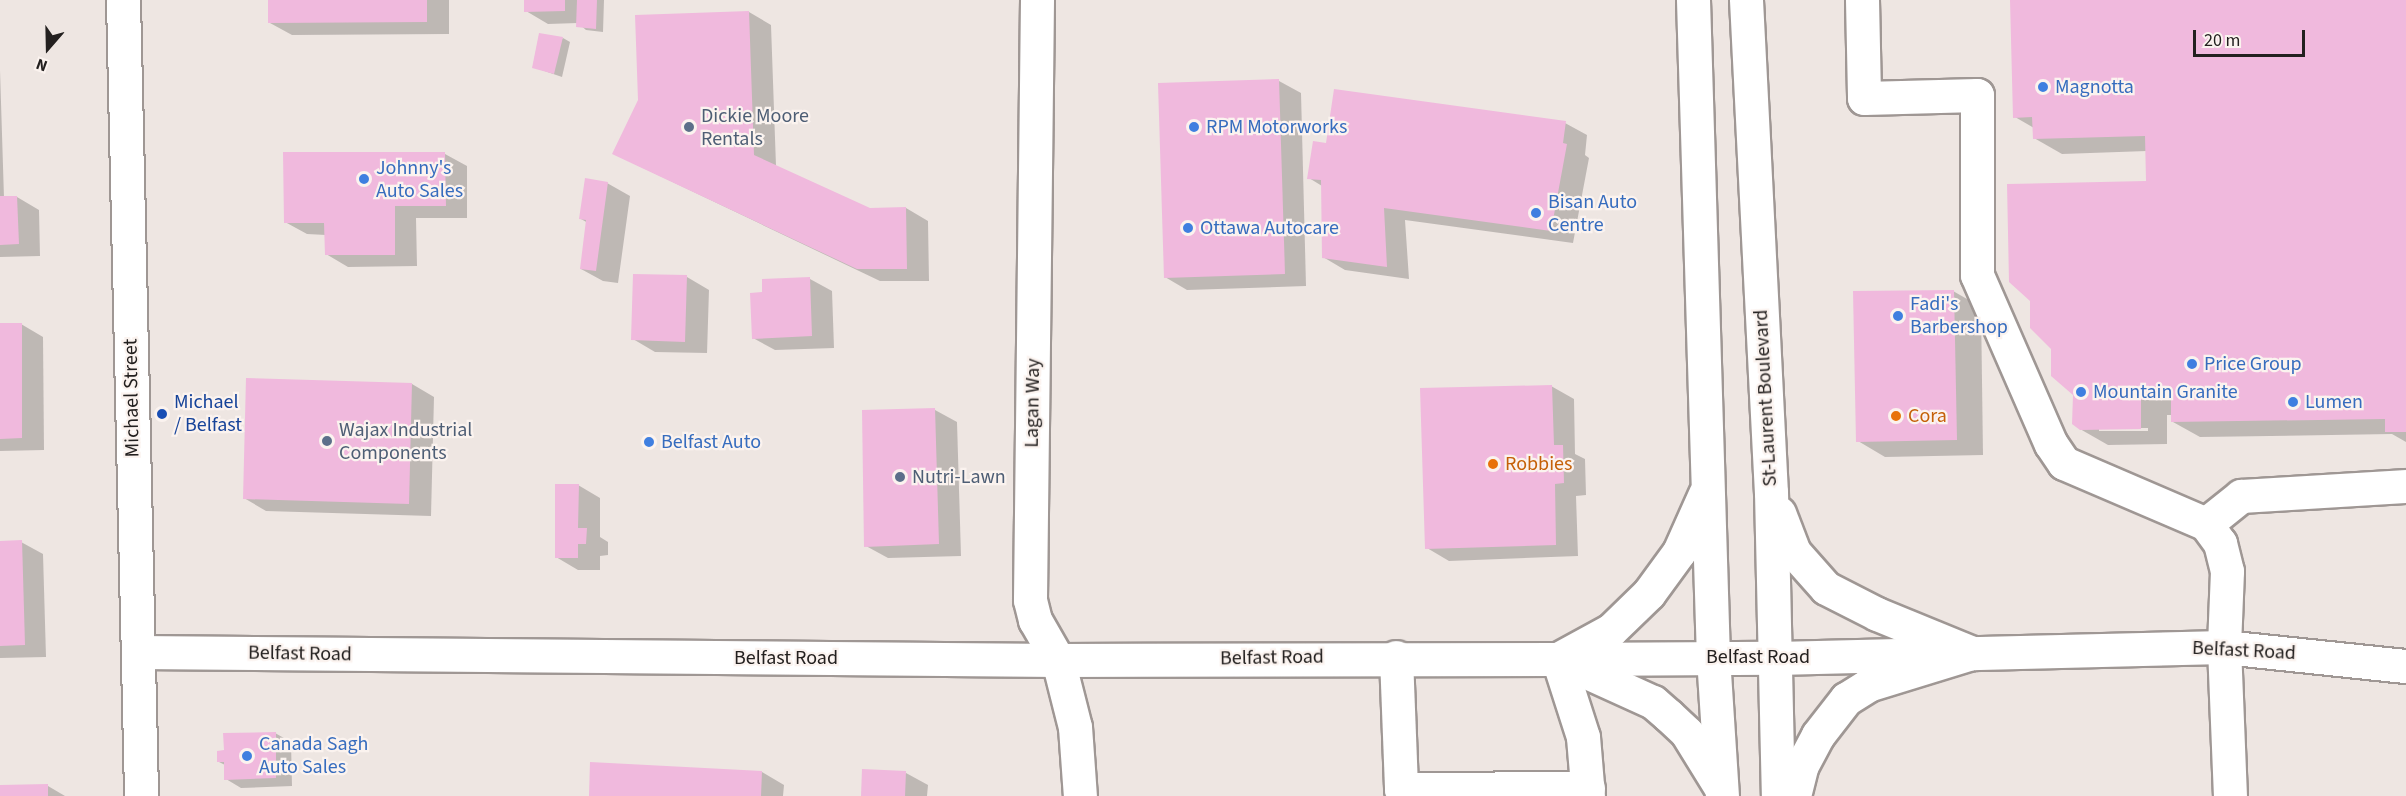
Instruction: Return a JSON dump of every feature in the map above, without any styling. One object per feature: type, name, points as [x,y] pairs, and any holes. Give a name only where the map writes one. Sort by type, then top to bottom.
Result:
[{"type":"street","name":"Michael Street","points":[[123,0],[141,796]]},
{"type":"street","name":"Lagan Way","points":[[1037,0],[1030,600],[1035,621],[1058,660],[1079,748],[1080,796]]},
{"type":"street","points":[[1693,0],[1713,657],[1721,793]]},
{"type":"street","name":"St-Laurent Boulevard","points":[[1746,0],[1771,492],[1778,796]]},
{"type":"street","points":[[1862,0],[1864,98],[1977,95],[1977,275],[2051,444],[2064,463],[2087,475],[2206,524],[2220,543],[2227,571],[2224,647],[2230,796]]},
{"type":"street","points":[[2206,524],[2241,496],[2406,486]]},
{"type":"street","points":[[1558,659],[1611,630],[1649,593],[1678,552],[1709,487]]},
{"type":"street","points":[[1771,492],[1794,552],[1826,588],[1867,610],[1972,653]]},
{"type":"street","name":"Belfast Road","points":[[138,652],[1058,660],[1396,657],[1558,659],[1776,658],[2224,647],[2406,666]]},
{"type":"street","points":[[1794,796],[1802,765],[1818,735],[1846,699],[1868,685],[1972,653]]},
{"type":"street","points":[[1396,657],[1401,789],[1588,792],[1583,737],[1558,659]]},
{"type":"street","points":[[1558,659],[1653,702],[1687,733],[1721,793]]},
{"type":"building","points":[[268,0],[427,0],[427,22],[268,23]]},
{"type":"building","points":[[524,0],[565,0],[565,11],[524,12]]},
{"type":"building","points":[[577,0],[597,0],[596,29],[576,27]]},
{"type":"building","points":[[2010,0],[2406,0],[2406,432],[2385,432],[2385,419],[2171,422],[2171,400],[2141,400],[2141,429],[2080,430],[2072,424],[2073,395],[2051,376],[2051,349],[2030,328],[2030,301],[2009,282],[2007,184],[2146,181],[2145,136],[2033,139],[2032,117],[2013,118]]},
{"type":"building","name":"Dickie Moore Rentals","points":[[749,11],[754,155],[870,208],[906,207],[907,269],[857,269],[612,154],[638,100],[635,15]]},
{"type":"building","points":[[539,33],[563,37],[554,74],[532,68]]},
{"type":"building","points":[[1279,79],[1285,274],[1164,278],[1158,83]]},
{"type":"building","points":[[1334,89],[1566,121],[1563,143],[1567,144],[1551,231],[1384,208],[1387,267],[1322,258],[1321,180],[1307,179],[1313,141],[1326,143]]},
{"type":"building","name":"Johnny's Auto Sales","points":[[283,152],[445,152],[446,206],[395,206],[395,255],[325,255],[324,223],[284,223]]},
{"type":"building","points":[[585,178],[608,182],[596,271],[580,269],[586,220],[579,219]]},
{"type":"building","points":[[0,196],[17,196],[19,244],[0,245]]},
{"type":"building","points":[[633,274],[687,275],[685,342],[631,340]]},
{"type":"building","points":[[810,277],[812,336],[752,339],[750,293],[762,292],[762,279]]},
{"type":"building","points":[[1954,290],[1957,440],[1856,442],[1853,291]]},
{"type":"building","points":[[0,323],[22,323],[22,438],[0,439]]},
{"type":"building","name":"Wajax Industrial Components","points":[[246,378],[412,383],[409,504],[243,499]]},
{"type":"building","name":"Robbies","points":[[1552,385],[1554,445],[1563,445],[1564,483],[1555,484],[1556,545],[1425,549],[1420,388]]},
{"type":"building","name":"Nutri-Lawn","points":[[935,408],[939,544],[864,547],[862,410]]},
{"type":"building","points":[[555,484],[579,484],[578,528],[587,528],[586,544],[578,544],[578,558],[555,558]]},
{"type":"building","points":[[22,540],[25,645],[0,646],[0,541]]},
{"type":"building","name":"Canada Sagh Auto Sales","points":[[276,732],[276,778],[224,780],[224,762],[217,762],[217,751],[224,750],[223,733]]},
{"type":"building","points":[[590,762],[762,771],[761,796],[589,796]]},
{"type":"building","points":[[862,769],[906,771],[905,796],[861,796]]},
{"type":"building","points":[[48,784],[48,796],[0,796],[0,785]]},
{"type":"place","name":"Magnotta","points":[[2043,87]]},
{"type":"place","name":"Dickie Moore Rentals","points":[[689,127]]},
{"type":"place","name":"RPM Motorworks","points":[[1194,127]]},
{"type":"place","name":"Johnny's Auto Sales","points":[[364,179]]},
{"type":"place","name":"Bisan Auto Centre","points":[[1536,213]]},
{"type":"place","name":"Ottawa Autocare","points":[[1188,228]]},
{"type":"place","name":"Fadi's Barbershop","points":[[1898,316]]},
{"type":"place","name":"Price Group","points":[[2192,364]]},
{"type":"place","name":"Mountain Granite","points":[[2081,392]]},
{"type":"place","name":"Lumen","points":[[2293,402]]},
{"type":"place","name":"Michael / Belfast","points":[[162,414]]},
{"type":"place","name":"Cora","points":[[1896,416]]},
{"type":"place","name":"Wajax Industrial Components","points":[[327,441]]},
{"type":"place","name":"Belfast Auto","points":[[649,442]]},
{"type":"place","name":"Robbies","points":[[1493,464]]},
{"type":"place","name":"Nutri-Lawn","points":[[900,477]]},
{"type":"place","name":"Canada Sagh Auto Sales","points":[[247,756]]}]
